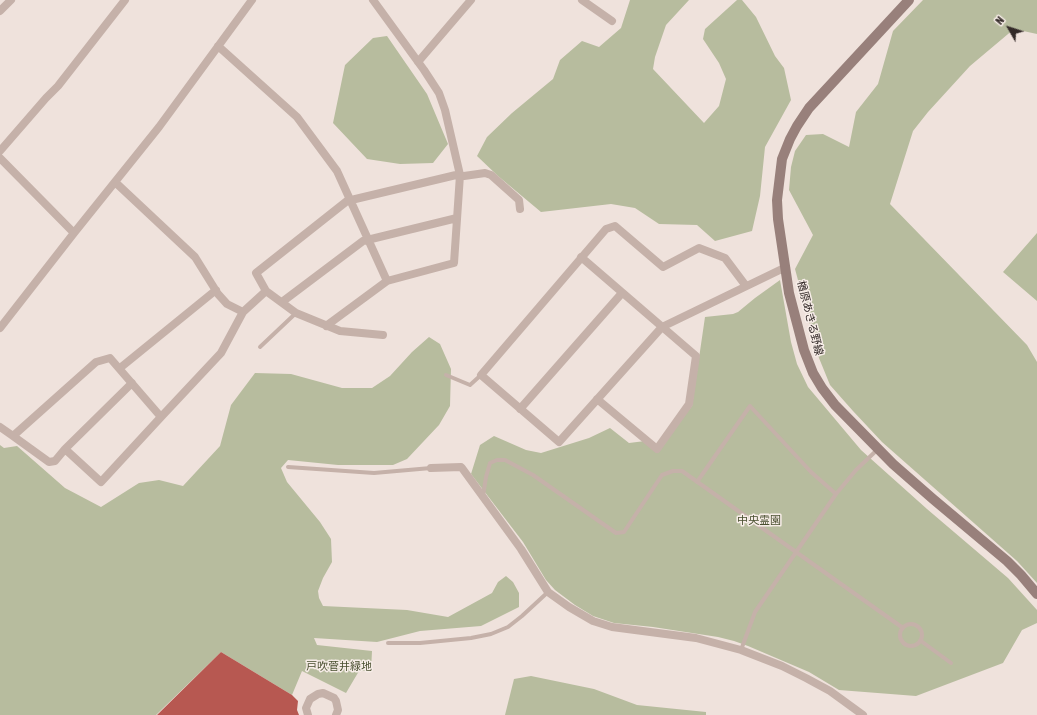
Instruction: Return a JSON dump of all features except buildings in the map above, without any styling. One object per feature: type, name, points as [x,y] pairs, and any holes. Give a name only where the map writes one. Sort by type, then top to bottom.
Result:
[{"type":"main road","name":"楢原あきる野線","points":[[909,0],[809,108],[797,126],[782,158],[777,200],[778,219],[789,293],[795,320],[813,373],[834,405],[878,449],[933,499],[1007,561],[1037,594]]},
{"type":"street","points":[[0,11],[11,0]]},
{"type":"street","points":[[0,151],[58,86],[125,0]]},
{"type":"street","points":[[0,328],[159,127],[252,0]]},
{"type":"street","points":[[326,326],[387,281],[454,263],[460,175],[446,110],[439,93],[373,0]]},
{"type":"street","points":[[418,62],[471,0]]},
{"type":"street","points":[[582,0],[612,21]]},
{"type":"street","points":[[218,46],[298,117],[337,171],[387,281]]},
{"type":"street","points":[[0,158],[74,233]]},
{"type":"street","points":[[383,335],[340,331],[296,313],[266,291],[256,273],[347,201],[351,200],[460,175],[464,176],[486,173],[491,175],[519,200],[520,209]]},
{"type":"street","points":[[115,182],[195,257],[216,290],[227,304],[243,312]]},
{"type":"street","points":[[282,302],[363,241],[457,218]]},
{"type":"street","points":[[746,286],[724,258],[699,248],[663,267],[615,226],[606,229],[481,375],[559,442],[662,327],[786,268]]},
{"type":"street","points":[[581,257],[696,356],[689,404],[657,449],[597,399]]},
{"type":"street","points":[[120,368],[216,290]]},
{"type":"street","points":[[65,449],[101,482],[222,353],[243,312],[266,291]]},
{"type":"street","points":[[520,409],[622,293]]},
{"type":"street","points":[[13,436],[96,362],[110,358],[161,417]]},
{"type":"street","points":[[0,427],[49,462],[55,461],[65,449],[132,383]]},
{"type":"street","points":[[432,468],[460,467],[521,549],[548,592],[569,607],[593,621],[612,627],[696,638],[741,650],[782,666],[806,678],[830,692],[863,715]]},
{"type":"street","points":[[308,715],[306,708],[310,699],[323,693],[334,698],[336,701],[338,710],[336,715]]},
{"type":"lane","points":[[260,347],[296,313]]},
{"type":"lane","points":[[446,374],[470,385],[481,375]]},
{"type":"lane","points":[[697,482],[750,406],[811,472],[836,494]]},
{"type":"lane","points":[[741,650],[755,612],[836,494],[856,470],[878,449]]},
{"type":"lane","points":[[483,496],[490,463],[497,460],[505,460],[532,476],[616,533],[624,532],[664,473],[679,471],[797,552],[903,628]]},
{"type":"lane","points":[[288,467],[374,473],[432,468]]},
{"type":"lane","points":[[388,643],[420,643],[464,639],[491,634],[508,627],[548,592]]},
{"type":"lane","points":[[910,624],[914,624],[919,627],[923,634],[921,642],[913,647],[904,644],[900,635],[903,628],[910,624]]},
{"type":"lane","points":[[921,642],[952,663]]},
{"type":"green space","points":[[630,0],[689,0],[666,25],[655,57],[653,69],[704,123],[719,106],[726,79],[719,63],[703,39],[705,29],[737,0],[742,0],[756,17],[775,56],[784,68],[791,100],[765,147],[760,196],[752,231],[715,241],[697,225],[659,224],[635,208],[611,204],[541,212],[498,176],[477,156],[487,137],[512,113],[553,79],[560,60],[582,41],[599,47],[621,28]]},
{"type":"green space","points":[[923,0],[1037,0],[1037,34],[1014,29],[970,66],[928,112],[913,131],[890,204],[1027,345],[1037,362],[1037,583],[1017,561],[882,442],[830,385],[819,358],[795,269],[813,235],[789,190],[791,167],[795,151],[806,135],[823,134],[849,147],[856,112],[878,84],[893,31]]},
{"type":"green space","points":[[387,36],[427,94],[448,144],[433,163],[400,164],[367,159],[333,123],[345,65],[373,38]]},
{"type":"green space","points":[[1037,233],[1037,301],[1003,272]]},
{"type":"green space","name":"中央霊園","points":[[780,280],[791,342],[797,364],[808,387],[861,450],[1008,578],[1037,610],[1037,623],[1022,630],[1003,663],[916,696],[839,690],[809,672],[734,641],[718,637],[653,627],[614,623],[593,616],[555,590],[546,580],[523,542],[471,474],[480,445],[494,436],[526,450],[541,453],[589,438],[610,428],[629,443],[645,441],[656,452],[692,406],[705,317],[733,314],[738,312]]},
{"type":"green space","name":"戸吹菅井緑地","points":[[429,337],[440,344],[451,369],[450,406],[439,425],[407,459],[393,465],[338,465],[288,460],[281,468],[287,482],[320,522],[331,539],[332,562],[318,591],[319,598],[323,606],[407,610],[448,617],[492,593],[498,582],[506,576],[513,582],[519,593],[519,607],[481,626],[420,631],[377,642],[314,638],[317,645],[372,651],[371,671],[359,671],[346,693],[302,671],[292,695],[221,652],[156,715],[0,715],[0,445],[4,448],[17,446],[65,488],[101,507],[139,483],[159,480],[183,486],[220,446],[231,405],[255,373],[291,374],[342,388],[372,388],[390,376],[412,352]]},
{"type":"green space","points":[[531,676],[594,689],[637,705],[706,712],[706,715],[505,715],[514,679]]}]
